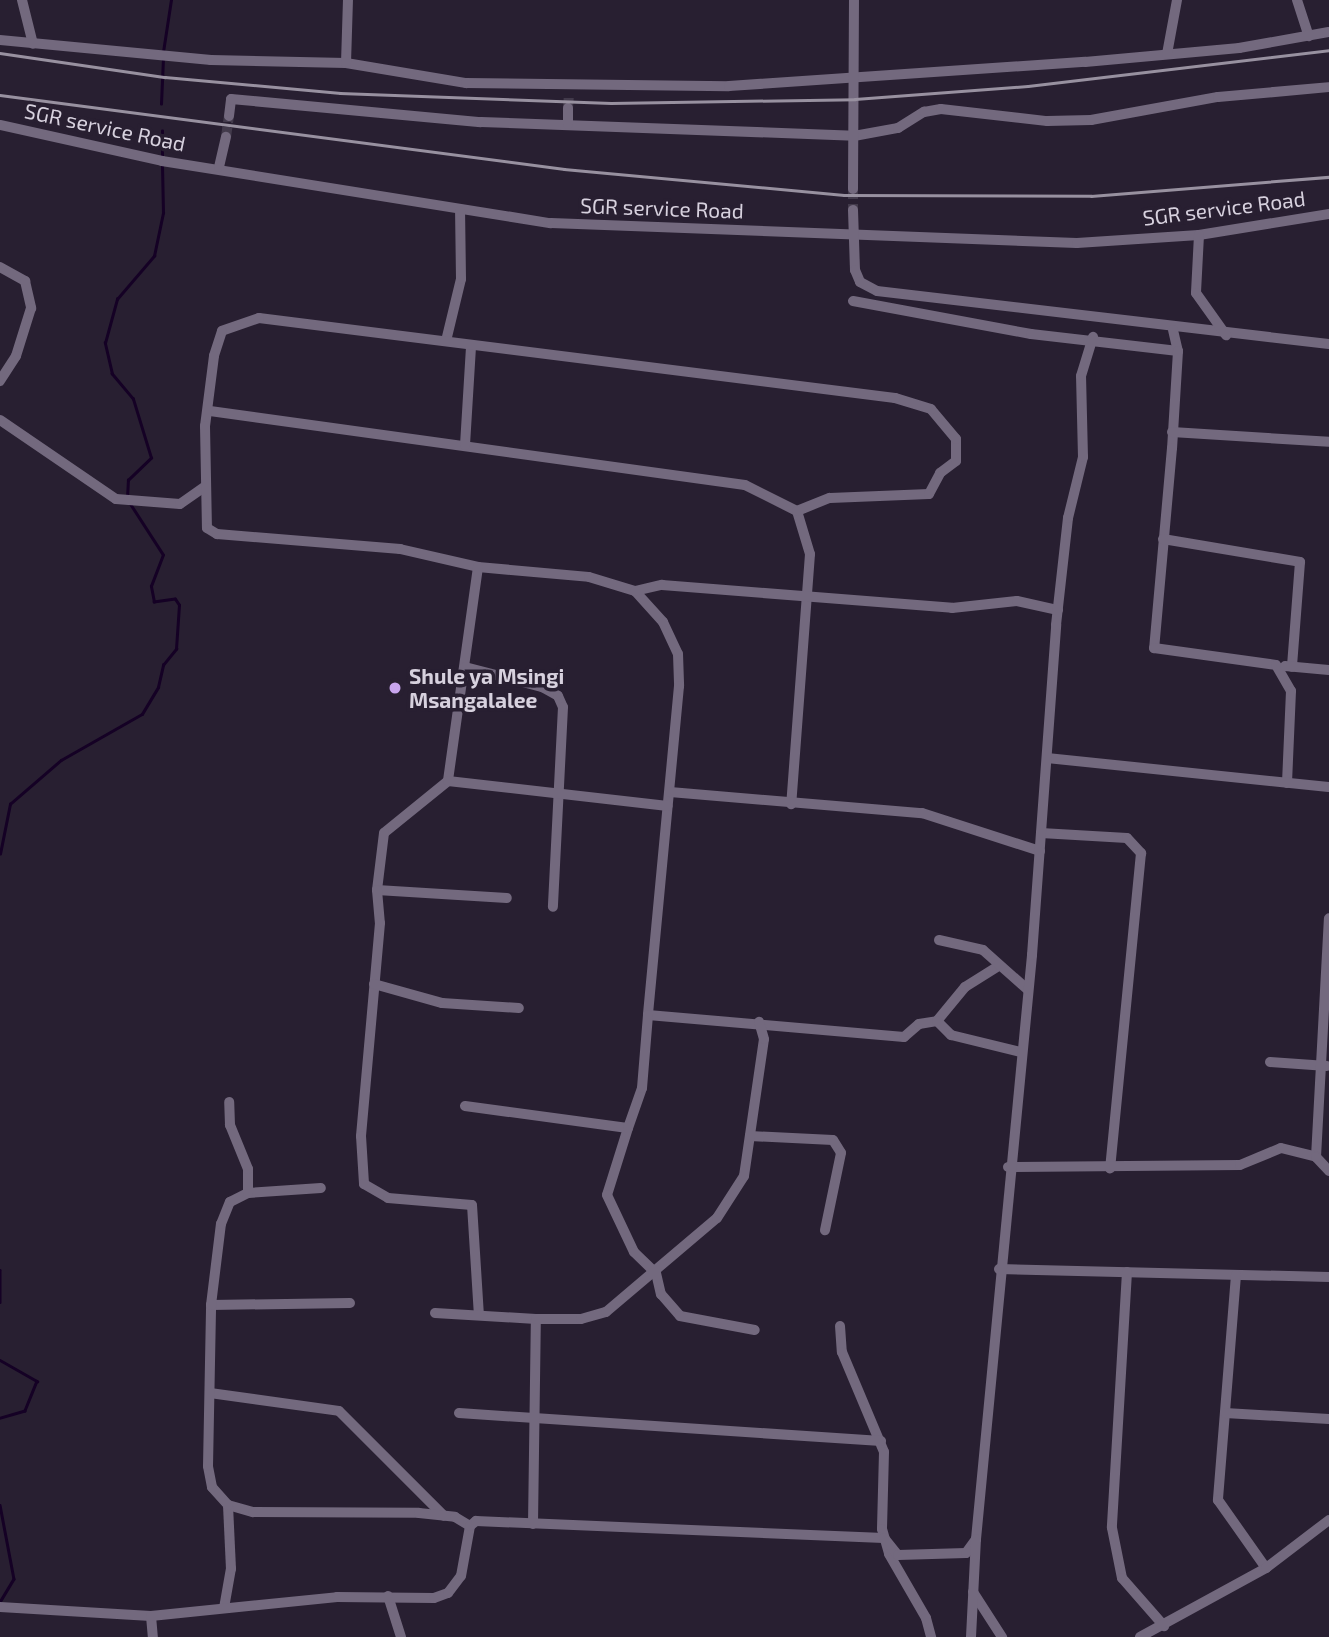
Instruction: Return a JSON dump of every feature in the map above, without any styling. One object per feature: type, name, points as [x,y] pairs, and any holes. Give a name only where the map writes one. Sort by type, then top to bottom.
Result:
[{"type":"street","points":[[22,0],[33,44]]},
{"type":"street","points":[[346,63],[348,0]]},
{"type":"street","points":[[853,189],[854,0]]},
{"type":"street","points":[[1167,54],[1177,0]]},
{"type":"street","points":[[1297,0],[1309,36]]},
{"type":"street","points":[[0,40],[222,61],[346,63],[466,83],[569,90],[729,86],[855,78],[1167,54],[1329,32]]},
{"type":"street","points":[[229,116],[231,99],[481,122],[854,136],[898,128],[924,111],[941,109],[1047,121],[1091,120],[1218,97],[1329,87]]},
{"type":"street","points":[[568,108],[568,124]]},
{"type":"street","name":"SGR service Road","points":[[0,125],[162,161],[219,167],[460,211],[551,223],[853,237],[1077,243],[1199,235],[1329,214]]},
{"type":"street","points":[[219,167],[226,137]]},
{"type":"street","points":[[446,341],[461,279],[460,211]]},
{"type":"street","points":[[853,211],[853,237],[860,282],[877,291],[1173,330],[1329,344]]},
{"type":"street","points":[[1199,235],[1196,293],[1226,335]]},
{"type":"street","points":[[0,268],[24,281],[31,308],[16,356],[0,381]]},
{"type":"street","points":[[853,301],[1031,334],[1093,337],[1178,351]]},
{"type":"street","points":[[797,511],[830,498],[929,494],[940,474],[956,461],[956,439],[931,409],[895,398],[248,318],[222,331],[210,411],[203,521],[217,534],[400,549],[478,567],[546,570],[635,592],[662,585],[806,594],[952,608],[1017,601],[1058,610]]},
{"type":"street","points":[[1173,330],[1178,351],[1154,648],[1329,670]]},
{"type":"street","points":[[971,1637],[976,1539],[999,1269],[1028,990],[1058,610],[1068,518],[1083,457],[1081,376],[1093,337]]},
{"type":"street","points":[[465,445],[471,346]]},
{"type":"street","points":[[210,411],[745,485],[797,511],[810,554],[791,804]]},
{"type":"street","points":[[0,420],[100,491],[121,499],[180,503],[204,487]]},
{"type":"street","points":[[1172,432],[1329,442]]},
{"type":"street","points":[[1163,539],[1300,562],[1292,667]]},
{"type":"street","points":[[478,567],[448,781],[384,832],[377,890],[380,923],[361,1136],[363,1184],[388,1198],[472,1205],[479,1315]]},
{"type":"street","points":[[635,592],[663,621],[678,654],[670,792],[642,1088],[607,1195],[634,1252],[656,1273],[661,1294],[680,1317],[755,1330]]},
{"type":"street","points":[[1276,665],[1291,691],[1287,783]]},
{"type":"street","points":[[465,667],[558,696],[563,707],[556,793],[553,907]]},
{"type":"street","points":[[1047,758],[1329,787]]},
{"type":"street","points":[[448,781],[668,806]]},
{"type":"street","points":[[670,792],[922,813],[1040,851]]},
{"type":"street","points":[[1041,832],[1127,838],[1141,853],[1110,1168]]},
{"type":"street","points":[[377,890],[508,898]]},
{"type":"street","points":[[1316,1157],[1325,1066],[1329,918]]},
{"type":"street","points":[[939,940],[983,950],[1028,990]]},
{"type":"street","points":[[648,1015],[759,1022],[888,1038],[904,1037],[919,1024],[937,1021],[965,986],[998,965]]},
{"type":"street","points":[[374,984],[442,1003],[519,1008]]},
{"type":"street","points":[[937,1021],[951,1035],[1021,1052]]},
{"type":"street","points":[[435,1313],[581,1319],[606,1312],[656,1273],[717,1218],[744,1176],[764,1039],[759,1022]]},
{"type":"street","points":[[1270,1062],[1325,1066]]},
{"type":"street","points":[[229,1102],[230,1125],[248,1169],[248,1193]]},
{"type":"street","points":[[465,1107],[628,1128]]},
{"type":"street","points":[[750,1136],[832,1140],[841,1153],[825,1230]]},
{"type":"street","points":[[1009,1167],[1240,1165],[1281,1148],[1316,1157],[1329,1171]]},
{"type":"street","points":[[321,1188],[248,1193],[230,1202],[221,1223],[211,1305],[208,1466],[212,1487],[228,1504],[253,1512],[444,1516],[470,1526]]},
{"type":"street","points":[[999,1269],[1329,1278]]},
{"type":"street","points":[[1127,1272],[1113,1539],[1122,1578],[1164,1626]]},
{"type":"street","points":[[1236,1275],[1217,1500],[1266,1568]]},
{"type":"street","points":[[211,1305],[350,1303]]},
{"type":"street","points":[[533,1524],[532,1421],[536,1319]]},
{"type":"street","points":[[839,1326],[842,1352],[881,1441],[884,1538],[931,1637]]},
{"type":"street","points":[[210,1393],[339,1411],[444,1516]]},
{"type":"street","points":[[459,1413],[532,1421],[881,1441]]},
{"type":"street","points":[[1225,1413],[1329,1419]]},
{"type":"street","points":[[224,1608],[231,1569],[228,1504]]},
{"type":"street","points":[[1140,1637],[1266,1568],[1329,1520]]},
{"type":"street","points":[[0,1607],[151,1616],[224,1608],[448,1593],[461,1576],[470,1526],[476,1521],[884,1538],[898,1555],[965,1553],[976,1539]]},
{"type":"street","points":[[973,1592],[1002,1637]]},
{"type":"street","points":[[388,1596],[401,1637]]},
{"type":"street","points":[[151,1616],[153,1637]]},
{"type":"waterway","points":[[163,52],[171,0]]},
{"type":"waterway","points":[[161,104],[163,58]]},
{"type":"waterway","points":[[162,131],[162,158]]},
{"type":"waterway","points":[[127,498],[128,480],[151,458],[133,399],[112,374],[105,343],[117,299],[154,256],[163,213],[162,164]]},
{"type":"waterway","points":[[0,854],[10,804],[61,760],[142,714],[158,687],[163,665],[176,649],[179,605],[175,599],[154,602],[151,586],[163,555],[130,504]]},
{"type":"waterway","points":[[0,1270],[0,1302]]},
{"type":"waterway","points":[[0,1360],[37,1381],[25,1411],[0,1418]]},
{"type":"waterway","points":[[0,1505],[14,1579],[0,1602]]},
{"type":"tunnel","points":[[568,108],[569,95]]},
{"type":"tunnel","points":[[226,137],[229,116]]},
{"type":"tunnel","points":[[853,189],[853,210]]},
{"type":"railway","points":[[0,53],[165,77],[340,93],[611,103],[855,99],[1028,86],[1329,50]]},
{"type":"railway","points":[[0,95],[564,169],[844,195],[1091,196],[1329,177]]},
{"type":"place","name":"Shule ya Msingi Msangalalee","points":[[395,688]]}]
